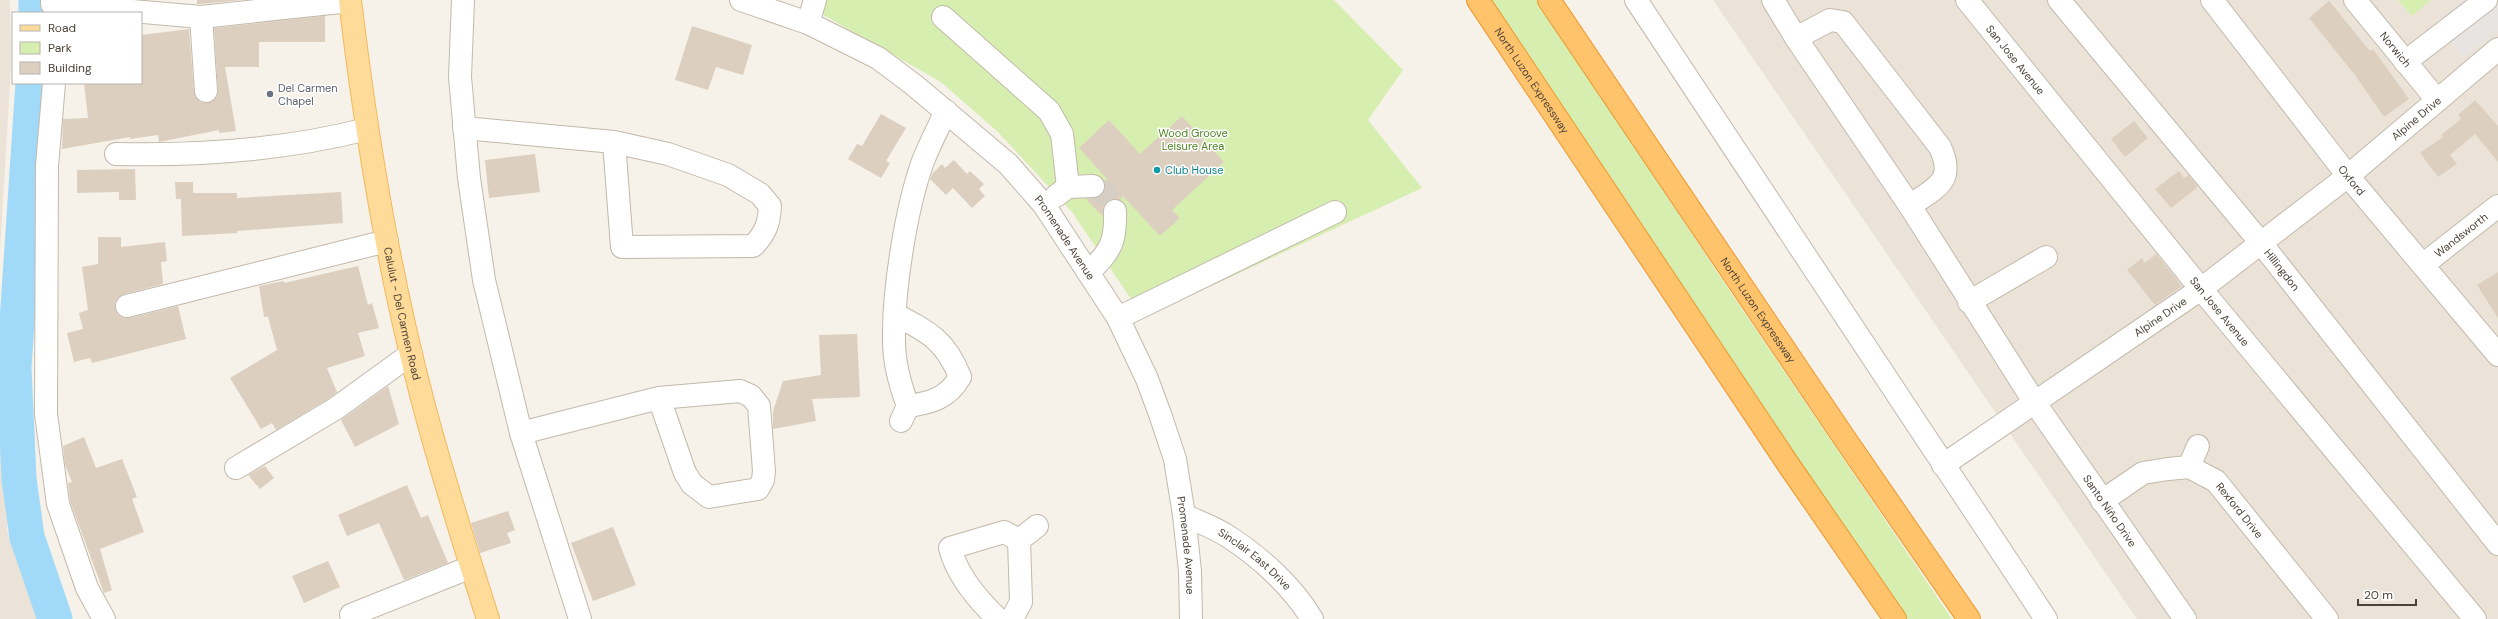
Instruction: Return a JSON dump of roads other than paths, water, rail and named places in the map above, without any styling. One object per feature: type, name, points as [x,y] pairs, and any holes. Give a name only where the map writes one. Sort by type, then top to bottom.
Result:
[{"type":"highway","name":"North Luzon Expressway","points":[[1478,0],[1790,467],[1895,619]]},
{"type":"highway","name":"North Luzon Expressway","points":[[1549,0],[1832,420],[1969,619]]},
{"type":"main road","name":"Calulut - Del Carmen Road","points":[[350,1],[367,129],[387,241],[411,354],[441,468],[488,619]]},
{"type":"street","points":[[463,0],[460,77],[464,128],[484,280],[521,433],[580,619]]},
{"type":"street","name":"Promenade Avenue","points":[[741,0],[808,23],[878,58],[946,111],[1008,164],[1044,205],[1090,271],[1118,318],[1147,379],[1161,417],[1175,460],[1184,515],[1190,571],[1191,619]]},
{"type":"street","points":[[808,23],[815,0]]},
{"type":"street","points":[[1636,0],[2046,619]]},
{"type":"street","name":"Santo Niño Drive","points":[[1773,0],[1796,38],[1910,206],[1969,302],[2035,403],[2185,619]]},
{"type":"street","name":"San Jose Avenue","points":[[1967,0],[2201,289],[2475,619]]},
{"type":"street","name":"Hillingdon","points":[[2060,0],[2262,242],[2498,544]]},
{"type":"street","name":"Oxford","points":[[2212,0],[2348,176],[2424,264],[2498,354]]},
{"type":"street","name":"Norwich","points":[[2355,0],[2404,62],[2437,100]]},
{"type":"street","points":[[2404,62],[2486,0]]},
{"type":"street","points":[[142,13],[202,17],[350,1]]},
{"type":"street","points":[[52,6],[134,12]]},
{"type":"street","points":[[202,17],[206,91]]},
{"type":"street","points":[[943,17],[1049,111],[1062,134],[1068,187]]},
{"type":"street","points":[[1796,38],[1830,20],[1843,22],[1940,147],[1947,162],[1947,174],[1940,184],[1910,206]]},
{"type":"street","name":"Alpine Drive","points":[[1943,465],[2201,289],[2348,176],[2498,49]]},
{"type":"street","points":[[54,84],[47,174],[46,414],[58,504],[88,588],[104,619]]},
{"type":"street","points":[[896,314],[933,335],[968,378],[940,398],[905,413],[896,365],[894,341],[896,314],[907,227],[923,162],[946,111]]},
{"type":"street","points":[[464,128],[614,142],[668,154],[721,173],[760,194],[770,206],[769,222],[763,236],[753,246],[622,247],[614,142]]},
{"type":"street","points":[[116,154],[182,155],[275,147],[367,129]]},
{"type":"street","points":[[1044,205],[1068,187],[1093,186]]},
{"type":"street","name":"Wandsworth","points":[[2424,264],[2498,206]]},
{"type":"street","points":[[1090,271],[1104,257],[1113,243],[1116,228],[1115,211]]},
{"type":"street","points":[[1118,318],[1335,212]]},
{"type":"street","points":[[127,306],[387,241]]},
{"type":"street","points":[[1969,302],[2046,257]]},
{"type":"street","points":[[236,468],[334,409],[411,354]]},
{"type":"street","points":[[521,433],[659,398],[740,391],[751,396],[759,406],[764,471],[763,480],[758,489],[709,497],[692,484],[685,473],[659,398]]},
{"type":"street","points":[[2102,501],[2143,473],[2189,467],[2198,446]]},
{"type":"street","name":"Rexford Drive","points":[[2189,467],[2216,481],[2327,619]]},
{"type":"street","name":"Sinclair East Drive","points":[[1184,515],[1228,536],[1246,550],[1282,580],[1312,619]]},
{"type":"street","points":[[1019,540],[1037,526]]},
{"type":"street","points":[[998,619],[979,600],[952,557],[950,548],[1004,532],[1019,540]]},
{"type":"street","points":[[1012,619],[1021,602],[1019,540]]},
{"type":"street","points":[[351,615],[471,567]]},
{"type":"waterway","points":[[36,0],[36,12]]},
{"type":"waterway","points":[[33,84],[14,367],[19,479],[27,537],[55,619]]},
{"type":"tunnel","points":[[1093,186],[1107,196],[1112,202],[1115,211]]},
{"type":"place","name":"Del Carmen Chapel","points":[[270,94]]},
{"type":"place","name":"Club House","points":[[1157,170]]},
{"type":"park label","name":"Wood Groove Leisure Area","points":[[1193,139]]}]
